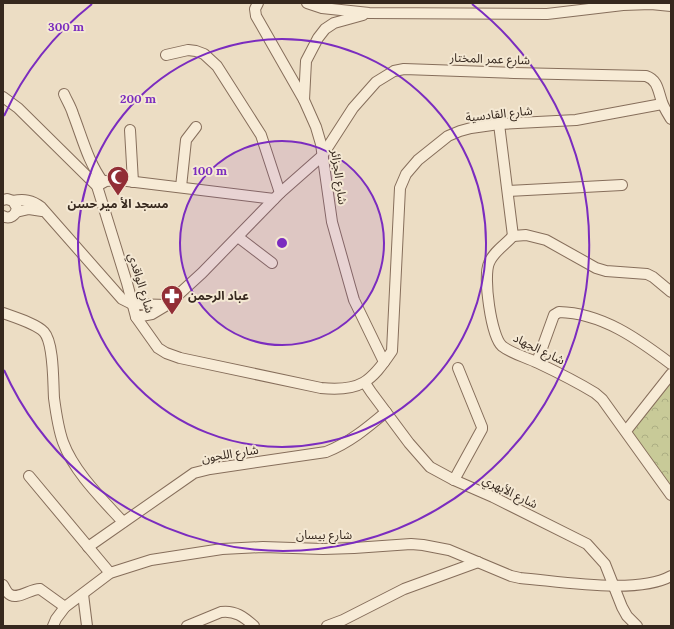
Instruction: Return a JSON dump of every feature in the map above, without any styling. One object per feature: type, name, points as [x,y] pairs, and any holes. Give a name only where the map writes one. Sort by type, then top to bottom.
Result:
[{"type":"street","name":"شارع الجزائر","points":[[258,3],[255,9],[256,16],[304,100],[319,134],[332,222],[354,300],[384,362]]},
{"type":"street","points":[[307,3],[322,8],[369,13],[547,14],[623,5],[651,4],[671,6]]},
{"type":"street","points":[[304,100],[306,61],[318,38],[325,29],[334,23],[369,13]]},
{"type":"street","points":[[64,94],[100,184],[115,180],[277,196],[261,136],[217,66],[204,54],[196,51],[188,50],[166,55]]},
{"type":"street","name":"شارع عمر المختار","points":[[136,317],[152,314],[168,305],[202,273],[277,196],[322,156],[354,108],[376,82],[394,71],[404,69],[646,76],[651,78],[656,83],[662,104],[671,119]]},
{"type":"street","name":"شارع الواقدي","points":[[3,97],[18,108],[100,184],[136,317],[158,348],[166,353],[180,358],[321,388],[346,388],[365,382]]},
{"type":"street","name":"شارع القادسية","points":[[365,382],[373,376],[384,362],[392,351],[394,343],[399,199],[402,181],[418,160],[448,136],[471,128],[499,124],[576,120],[662,104]]},
{"type":"street","points":[[499,124],[514,236],[526,235],[546,240],[596,268],[606,271],[647,274],[671,292]]},
{"type":"street","points":[[181,187],[186,140],[196,126]]},
{"type":"street","points":[[130,130],[133,182]]},
{"type":"street","points":[[508,191],[622,185]]},
{"type":"street","points":[[8,200],[16,204],[16,212]]},
{"type":"street","points":[[8,200],[30,201],[41,207],[122,299],[132,304],[168,305]]},
{"type":"street","points":[[3,216],[10,217],[16,212],[29,209],[46,212]]},
{"type":"street","name":"شارع الجهاد","points":[[514,236],[495,254],[489,262],[487,270],[489,302],[496,339],[517,355],[537,362],[595,393],[626,431],[671,496]]},
{"type":"street","points":[[238,237],[272,263]]},
{"type":"street","points":[[114,290],[127,283]]},
{"type":"street","points":[[537,362],[554,315],[559,312],[587,317],[611,324],[630,335],[671,364]]},
{"type":"street","points":[[3,313],[41,329],[46,334],[51,354],[57,417],[63,443],[78,469],[123,522]]},
{"type":"street","points":[[454,480],[479,436],[482,427],[458,368]]},
{"type":"street","points":[[626,431],[671,374]]},
{"type":"street","name":"شارع الأبهري","points":[[365,382],[426,465],[586,544],[605,564],[627,616],[637,626]]},
{"type":"street","name":"شارع اللجون","points":[[88,547],[194,473],[210,469],[326,452],[358,435],[386,412]]},
{"type":"street","points":[[29,476],[110,573]]},
{"type":"street","name":"شارع بيسان","points":[[54,626],[56,619],[65,607],[110,573],[158,559],[222,549],[263,547],[323,549],[410,544],[424,545],[449,550],[511,576],[520,578],[613,585]]},
{"type":"street","points":[[327,626],[343,620],[404,589],[441,574],[478,562]]},
{"type":"street","points":[[613,585],[645,584],[663,580],[671,576]]},
{"type":"street","points":[[3,585],[12,596],[25,594],[36,588],[40,589],[65,607]]},
{"type":"street","points":[[83,594],[87,626]]},
{"type":"street","points":[[187,626],[226,611],[236,613],[254,626]]},
{"type":"green space","points":[[671,379],[671,498],[626,433]]},
{"type":"place","name":"مسجد الأ مير حسن","points":[[118,196]]},
{"type":"place","name":"عباد الرحمن","points":[[172,316]]}]
